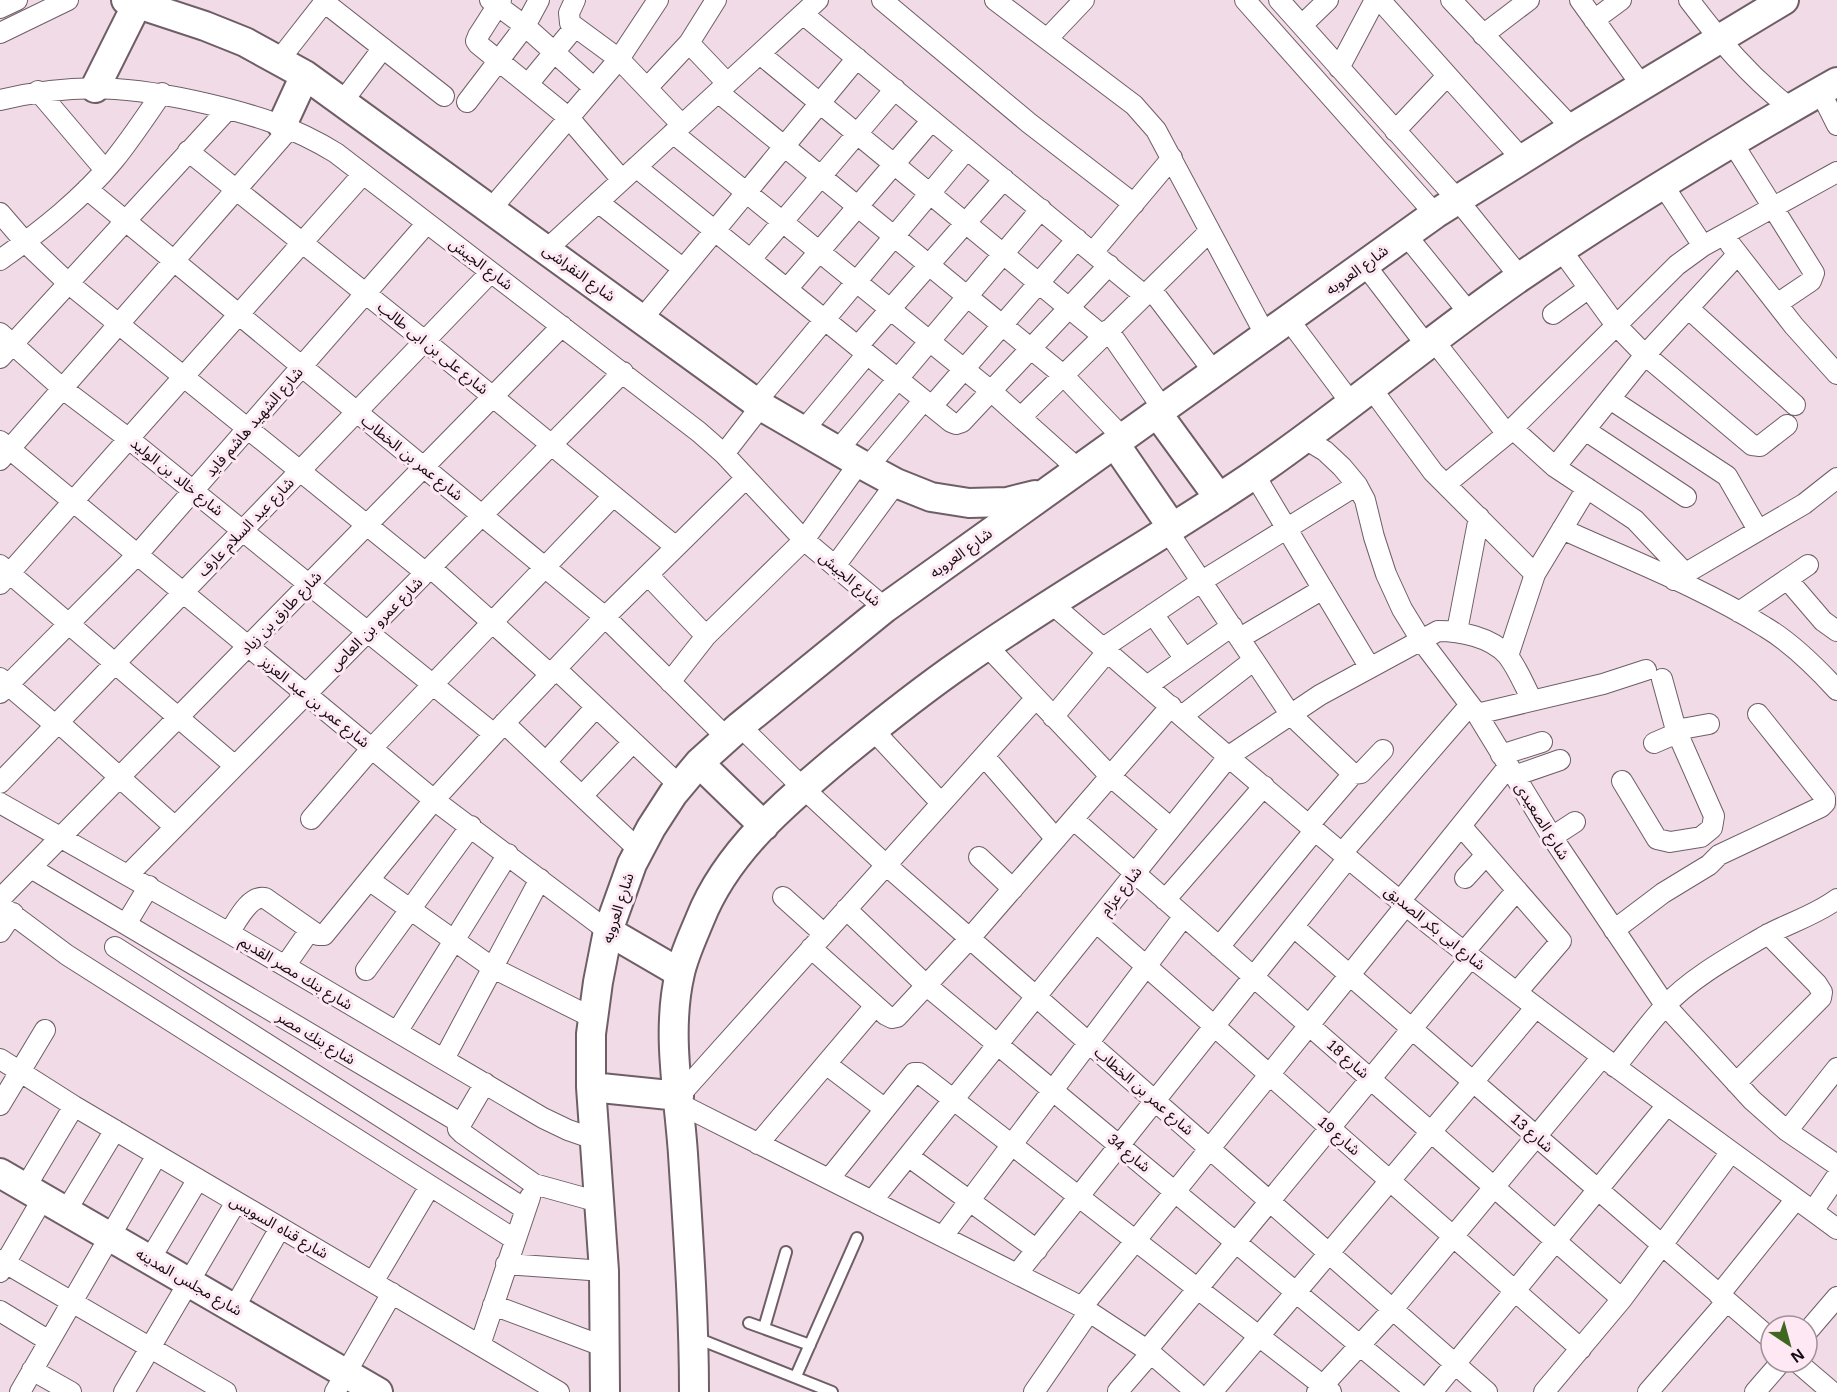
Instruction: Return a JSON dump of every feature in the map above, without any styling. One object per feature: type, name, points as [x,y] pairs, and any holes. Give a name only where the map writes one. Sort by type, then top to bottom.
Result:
[{"type":"street","points":[[0,8],[17,0]]},
{"type":"street","points":[[0,33],[68,0]]},
{"type":"street","points":[[467,102],[525,26],[539,0]]},
{"type":"street","points":[[574,0],[570,22],[619,59],[647,88],[677,129],[745,192],[991,391],[1078,469]]},
{"type":"street","points":[[491,209],[619,59],[658,0]]},
{"type":"street","points":[[647,88],[689,43],[716,0]]},
{"type":"street","points":[[547,249],[818,0]]},
{"type":"street","points":[[882,0],[1029,123],[1134,204]]},
{"type":"street","points":[[994,0],[1134,105],[1156,130],[1266,336]]},
{"type":"street","points":[[1047,39],[1084,0]]},
{"type":"street","points":[[1245,0],[1333,100],[1520,278]]},
{"type":"street","points":[[1279,0],[1395,131],[1446,207]]},
{"type":"street","points":[[1302,25],[1328,0]]},
{"type":"street","points":[[1333,100],[1346,75],[1375,0],[1522,159]]},
{"type":"street","points":[[1483,35],[1529,0]]},
{"type":"street","points":[[1580,0],[1642,86]]},
{"type":"street","points":[[1594,20],[1622,0]]},
{"type":"street","points":[[1689,0],[1719,40],[1764,88],[1790,108]]},
{"type":"street","name":"شارع العروبه","points":[[605,1392],[604,1271],[591,1087],[591,1034],[598,982],[608,931],[639,850],[651,828],[699,763],[885,608],[1406,235],[1522,159],[1783,0]]},
{"type":"street","points":[[279,60],[325,1],[444,96]]},
{"type":"street","points":[[95,88],[132,2]]},
{"type":"street","name":"شارع النقراشى","points":[[132,2],[206,26],[246,42],[305,75],[758,404],[854,461],[896,483],[931,497],[969,504],[1007,502],[1044,493]]},
{"type":"street","points":[[594,88],[496,2],[476,41],[569,118],[629,173],[714,230],[956,424],[962,422],[1109,266]]},
{"type":"street","points":[[1457,2],[1483,35],[1572,128]]},
{"type":"street","points":[[803,14],[1109,266],[1148,292],[1214,372]]},
{"type":"street","points":[[528,84],[575,27]]},
{"type":"street","points":[[689,43],[722,88],[783,146],[1063,375],[1119,441],[1202,581],[1290,714],[1353,774]]},
{"type":"street","points":[[343,101],[383,48]]},
{"type":"street","points":[[760,54],[1069,308],[1105,333],[1219,498]]},
{"type":"street","points":[[642,319],[857,58]]},
{"type":"street","points":[[3,450],[63,389],[237,190],[286,126],[305,75]]},
{"type":"street","points":[[1395,131],[1447,76]]},
{"type":"street","points":[[694,1392],[694,1337],[674,1053],[680,973],[702,914],[729,867],[764,826],[803,788],[873,730],[964,661],[1219,498],[1305,439],[1430,343],[1520,278],[1732,141],[1829,86],[1837,125]]},
{"type":"street","name":"شارع الجيش","points":[[0,99],[38,91],[95,88],[124,88],[162,93],[286,126],[336,153],[623,372],[724,454],[804,540],[885,608]]},
{"type":"street","points":[[751,260],[895,89]]},
{"type":"street","points":[[38,91],[105,170]]},
{"type":"street","points":[[0,260],[63,211],[87,189],[136,131],[162,93]]},
{"type":"street","points":[[4,345],[68,283],[228,109]]},
{"type":"street","points":[[787,289],[932,120]]},
{"type":"street","points":[[1732,141],[1813,271],[1814,276],[1811,281],[1777,304]]},
{"type":"street","points":[[724,454],[758,404],[825,320],[968,149]]},
{"type":"street","name":"شارع على بن ابى طالب","points":[[188,151],[676,547]]},
{"type":"street","points":[[1093,252],[1172,159]]},
{"type":"street","points":[[1446,484],[1509,431],[1677,265],[1703,246],[1837,171]]},
{"type":"street","points":[[235,766],[69,624],[3,574],[73,502],[363,174]]},
{"type":"street","points":[[803,431],[863,350],[890,309],[1004,179]]},
{"type":"street","points":[[1663,185],[1703,246]]},
{"type":"street","name":"شارع عمر بن الخطاب","points":[[87,189],[605,617],[670,682],[803,788],[886,865],[1487,1392]]},
{"type":"street","points":[[598,202],[682,268]]},
{"type":"street","points":[[670,682],[706,636],[804,540],[854,461],[898,378],[1041,209]]},
{"type":"street","points":[[0,213],[25,242],[68,283],[596,707],[680,786]]},
{"type":"street","name":"شارع الشهيد هاشم فايد","points":[[3,685],[69,624],[137,555],[427,223]]},
{"type":"street","points":[[1021,417],[1210,231]]},
{"type":"street","points":[[1406,235],[1470,314]]},
{"type":"street","points":[[1723,235],[1777,304],[1837,374]]},
{"type":"street","points":[[854,461],[928,403],[964,369],[1077,239]]},
{"type":"street","points":[[1562,251],[1615,324],[1645,355],[1752,446],[1760,446],[1787,425]]},
{"type":"street","points":[[1555,467],[1645,355],[1738,254]]},
{"type":"street","points":[[1365,265],[1430,343],[1509,431],[1555,467],[1635,520],[1679,576]]},
{"type":"street","name":"شارع عبد السلام عارف","points":[[0,783],[491,272]]},
{"type":"street","points":[[1553,314],[1589,288]]},
{"type":"street","points":[[1688,308],[1794,405]]},
{"type":"street","points":[[1289,320],[1535,574]]},
{"type":"street","name":"شارع طارق بن زياد","points":[[0,932],[4,906],[31,868],[562,326]]},
{"type":"street","name":"شارع خالد بن الوليد","points":[[4,345],[129,439],[433,685],[546,762],[639,850]]},
{"type":"street","name":"شارع عمرو بن العاص","points":[[128,875],[623,372]]},
{"type":"street","points":[[1610,399],[1727,476],[1758,530]]},
{"type":"street","points":[[1585,430],[1686,497]]},
{"type":"street","name":"شارع الصعيدى","points":[[1305,439],[1334,459],[1357,485],[1365,500],[1386,574],[1402,609],[1420,640],[1474,709],[1552,837],[1665,1005],[1736,1083],[1787,1131],[1837,1167]]},
{"type":"street","name":"شارع عمر بن عبد العزيز","points":[[3,450],[73,502],[434,800],[608,931]]},
{"type":"street","points":[[1254,474],[1370,668]]},
{"type":"street","points":[[229,933],[252,901],[259,897],[265,898],[318,935],[324,935],[434,800],[499,729],[605,617],[746,478]]},
{"type":"street","points":[[1679,576],[1804,504],[1837,478]]},
{"type":"street","points":[[836,566],[896,483]]},
{"type":"street","points":[[1053,717],[1105,650],[1202,581],[1357,485]]},
{"type":"street","points":[[1508,656],[1535,574],[1587,488]]},
{"type":"street","points":[[311,819],[372,748],[614,496]]},
{"type":"street","points":[[1479,517],[1457,631],[1491,643],[1508,656],[1532,700]]},
{"type":"street","points":[[1562,529],[1679,576],[1767,628],[1816,667],[1837,690]]},
{"type":"street","points":[[1739,612],[1808,565]]},
{"type":"street","points":[[648,575],[706,636]]},
{"type":"street","points":[[1787,579],[1823,621],[1837,630]]},
{"type":"street","points":[[1148,686],[1185,659],[1323,589]]},
{"type":"street","name":"شارع ابى بكر الصديق","points":[[1052,604],[1345,856],[1467,954],[1608,1062],[1837,1229]]},
{"type":"street","points":[[1153,614],[1185,659]]},
{"type":"street","name":"شارع عزام","points":[[872,1201],[1229,756],[1290,714],[1420,640],[1438,632],[1457,631]]},
{"type":"street","points":[[987,646],[1110,776],[1171,828]]},
{"type":"street","points":[[783,897],[817,941],[875,1006],[892,1018],[897,1017],[970,938],[1110,776],[1176,711],[1254,660]]},
{"type":"street","points":[[1017,1274],[1294,927],[1345,856],[1474,709],[1532,700],[1654,675],[1714,816],[1706,832],[1713,860]]},
{"type":"street","points":[[3,685],[56,724],[175,827]]},
{"type":"street","points":[[679,1100],[817,941],[1036,698]]},
{"type":"street","points":[[546,762],[596,707]]},
{"type":"street","points":[[1614,930],[1719,855],[1821,807],[1825,803],[1825,798],[1758,714]]},
{"type":"street","points":[[1654,743],[1677,731],[1709,724]]},
{"type":"street","points":[[873,730],[941,803]]},
{"type":"street","points":[[582,796],[633,742]]},
{"type":"street","points":[[1034,1392],[1086,1309],[1136,1240],[1350,975],[1508,766],[1542,742]]},
{"type":"street","points":[[1219,947],[1353,774],[1361,773],[1383,750]]},
{"type":"street","points":[[984,756],[1056,838]]},
{"type":"street","points":[[1508,766],[1560,760]]},
{"type":"street","points":[[699,763],[764,826]]},
{"type":"street","points":[[1622,781],[1657,839],[1670,842],[1706,832]]},
{"type":"street","points":[[1165,900],[1264,786]]},
{"type":"street","name":"شارع بنك مصر القديم","points":[[0,803],[149,886],[543,1118],[568,1130],[594,1138]]},
{"type":"street","name":"شارع 18","points":[[1073,819],[1622,1299]]},
{"type":"street","points":[[1552,837],[1575,822]]},
{"type":"street","points":[[366,970],[471,826]]},
{"type":"street","points":[[1461,827],[1561,941],[1517,992]]},
{"type":"street","points":[[397,1032],[508,854]]},
{"type":"street","points":[[1465,878],[1486,855]]},
{"type":"street","points":[[979,857],[1012,889]]},
{"type":"street","name":"شارع بنك مصر","points":[[31,868],[457,1121],[458,1129],[534,1184],[599,1202]]},
{"type":"street","points":[[444,1059],[540,879]]},
{"type":"street","points":[[369,880],[493,968],[593,1018]]},
{"type":"street","points":[[126,924],[149,886]]},
{"type":"street","points":[[1118,1391],[1236,1242],[1412,1029],[1517,890]]},
{"type":"street","points":[[829,1179],[916,1072],[1136,1240],[1324,1390],[1536,1136],[1665,1005],[1734,954],[1768,934],[1823,909],[1837,899]]},
{"type":"street","points":[[4,906],[67,955],[514,1239]]},
{"type":"street","name":"شارع 34","points":[[846,909],[927,986],[1416,1392]]},
{"type":"street","points":[[943,1236],[1184,916]]},
{"type":"street","name":"شارع 19","points":[[1096,922],[1581,1349]]},
{"type":"street","name":"شارع 13","points":[[1294,927],[1759,1329]]},
{"type":"street","points":[[285,966],[310,930]]},
{"type":"street","points":[[608,931],[680,973]]},
{"type":"street","points":[[1736,1083],[1821,998],[1822,992],[1817,984],[1768,934]]},
{"type":"street","points":[[116,946],[525,1209]]},
{"type":"street","points":[[758,1144],[875,1006]]},
{"type":"street","points":[[1212,1392],[1536,1007]]},
{"type":"street","points":[[0,1106],[45,1030]]},
{"type":"street","name":"شارع قناه السويس","points":[[0,1059],[74,1106],[480,1345],[536,1386],[560,1392]]},
{"type":"street","points":[[826,1064],[885,1109]]},
{"type":"street","points":[[1787,1131],[1837,1068]]},
{"type":"street","points":[[458,1129],[485,1083]]},
{"type":"street","points":[[591,1087],[679,1100],[758,1144],[1086,1309],[1149,1352],[1196,1392]]},
{"type":"street","points":[[1432,1392],[1667,1105]]},
{"type":"street","points":[[74,1106],[23,1188],[2,1265],[72,1302],[226,1392]]},
{"type":"street","points":[[23,1188],[115,1130]]},
{"type":"street","points":[[1544,1392],[1622,1299],[1731,1152]]},
{"type":"street","points":[[20,1392],[157,1155]]},
{"type":"street","points":[[908,1156],[1036,1250]]},
{"type":"street","points":[[1813,1211],[1837,1167]]},
{"type":"street","points":[[150,1259],[198,1179]]},
{"type":"street","points":[[480,1345],[534,1184]]},
{"type":"street","points":[[373,1282],[430,1186]]},
{"type":"street","name":"شارع مجلس المدينه","points":[[23,1188],[234,1308],[341,1383],[378,1392]]},
{"type":"street","points":[[1648,1392],[1723,1298],[1796,1199]]},
{"type":"street","points":[[132,1389],[150,1347],[236,1202]]},
{"type":"street","points":[[234,1308],[280,1228]]},
{"type":"street","points":[[506,1264],[604,1271]]},
{"type":"street","points":[[341,1383],[392,1293]]},
{"type":"street","points":[[1819,1318],[1837,1297]]},
{"type":"street","points":[[493,1305],[605,1347]]},
{"type":"street","points":[[0,1311],[49,1341]]},
{"type":"street","points":[[32,1370],[71,1392]]},
{"type":"street","points":[[1755,1392],[1771,1374]]},
{"type":"street","points":[[1811,1374],[1832,1392]]},
{"type":"lane","points":[[796,1376],[857,1238]]},
{"type":"lane","points":[[764,1328],[786,1252]]},
{"type":"lane","points":[[749,1323],[810,1345]]},
{"type":"lane","points":[[694,1337],[832,1392]]}]
